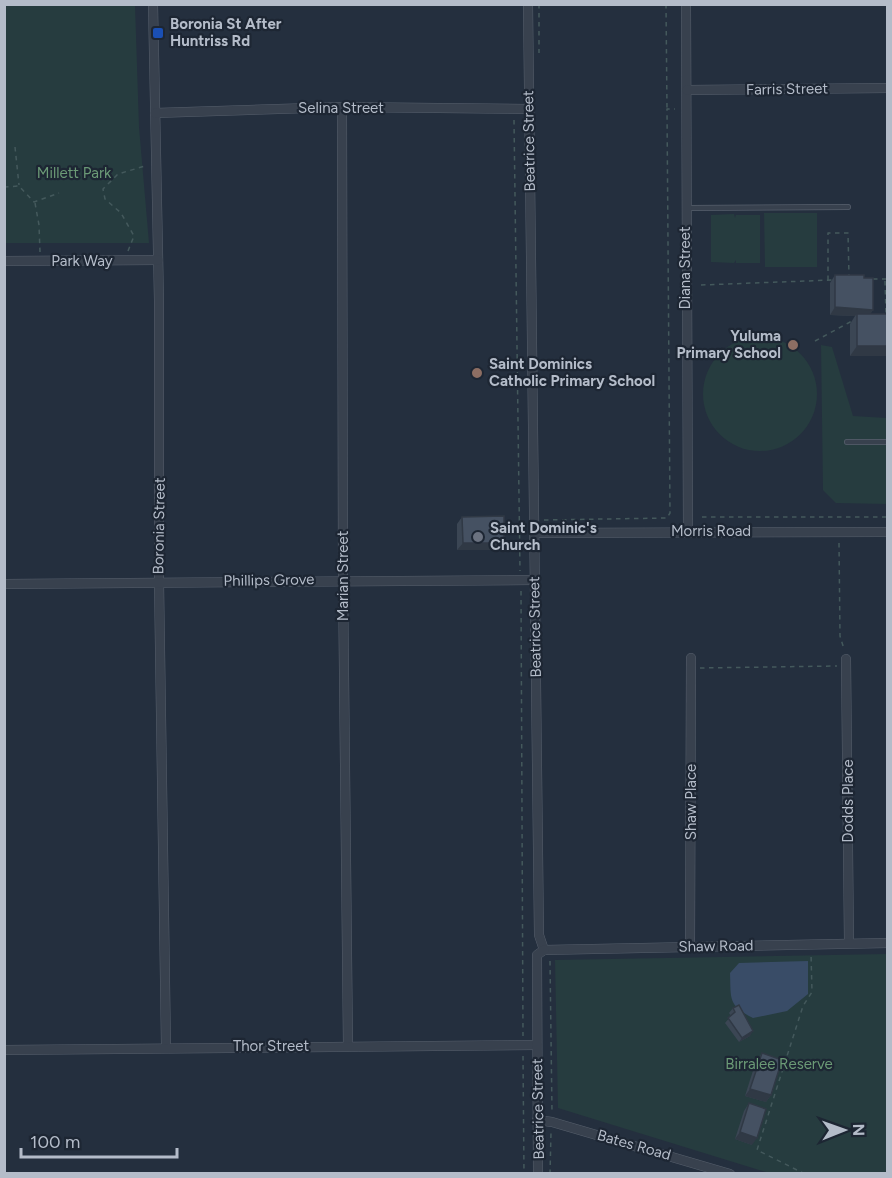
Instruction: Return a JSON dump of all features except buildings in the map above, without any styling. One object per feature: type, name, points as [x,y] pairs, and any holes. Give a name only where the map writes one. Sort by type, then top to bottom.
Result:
[{"type":"street","name":"Boronia Street","points":[[153,4],[158,260],[159,582],[166,1047]]},
{"type":"street","name":"Beatrice Street","points":[[528,4],[539,935],[547,950],[537,955],[538,1173]]},
{"type":"street","name":"Diana Street","points":[[686,4],[688,531]]},
{"type":"street","name":"Farris Street","points":[[687,90],[888,88]]},
{"type":"street","name":"Selina Street","points":[[155,113],[342,107],[528,109]]},
{"type":"street","name":"Marian Street","points":[[342,107],[343,579],[348,1046]]},
{"type":"street","name":"Park Way","points":[[5,261],[158,260]]},
{"type":"street","name":"Morris Road","points":[[535,533],[888,532]]},
{"type":"street","name":"Phillips Grove","points":[[4,584],[343,579],[534,580]]},
{"type":"street","name":"Shaw Place","points":[[690,946],[691,658]]},
{"type":"street","name":"Dodds Place","points":[[846,662],[849,942]]},
{"type":"street","name":"Shaw Road","points":[[547,950],[849,942],[888,943]]},
{"type":"street","name":"Thor Street","points":[[4,1050],[537,1045]]},
{"type":"street","name":"Bates Road","points":[[537,1120],[552,1122],[730,1173]]},
{"type":"lane","points":[[685,208],[849,207]]},
{"type":"lane","points":[[847,442],[888,442]]},
{"type":"path","points":[[541,520],[667,518],[670,513],[666,4]]},
{"type":"path","points":[[667,109],[676,109]]},
{"type":"path","points":[[15,147],[19,186],[34,202],[39,225],[40,261]]},
{"type":"path","points":[[128,261],[129,244],[134,236],[121,213],[105,199],[103,189],[118,174],[156,162]]},
{"type":"path","points":[[4,187],[19,186]]},
{"type":"path","points":[[34,202],[59,193]]},
{"type":"path","points":[[828,227],[828,280]]},
{"type":"path","points":[[828,233],[848,233],[849,280]]},
{"type":"path","points":[[869,279],[886,279],[886,320]]},
{"type":"path","points":[[701,285],[838,280]]},
{"type":"path","points":[[815,341],[852,321],[860,321]]},
{"type":"path","points":[[702,517],[888,517]]},
{"type":"path","points":[[691,668],[846,662],[840,636],[838,532]]},
{"type":"path","points":[[805,1173],[757,1150],[803,1006],[812,992],[811,944]]},
{"type":"path","points":[[547,950],[552,1122],[550,1173]]},
{"type":"path","points":[[523,1046],[524,1173]]},
{"type":"green space","name":"Millett Park","points":[[4,5],[135,5],[139,127],[149,243],[5,243]]},
{"type":"green space","points":[[764,213],[817,213],[817,267],[765,267]]},
{"type":"green space","points":[[734,214],[735,218],[736,215],[760,215],[760,263],[736,263],[736,260],[734,263],[711,262],[711,215]]},
{"type":"green space","points":[[760,337],[782,342],[800,354],[812,372],[817,394],[812,416],[800,434],[782,446],[760,451],[738,446],[720,434],[708,416],[703,394],[708,372],[720,354],[738,342]]},
{"type":"green space","points":[[821,345],[832,347],[853,416],[887,418],[887,504],[836,503],[823,490]]},
{"type":"green space","name":"Birralee Reserve","points":[[887,954],[887,1173],[769,1173],[558,1108],[555,960]]},
{"type":"water","points":[[808,961],[808,994],[787,1011],[753,1018],[739,1009],[732,1001],[730,973],[739,963]]},
{"type":"place","name":"Boronia St After Huntriss Rd","points":[[158,33]]},
{"type":"place","name":"Yuluma Primary School","points":[[793,345]]},
{"type":"place","name":"Saint Dominics Catholic Primary School","points":[[477,373]]},
{"type":"place","name":"Saint Dominic's Church","points":[[478,537]]}]
